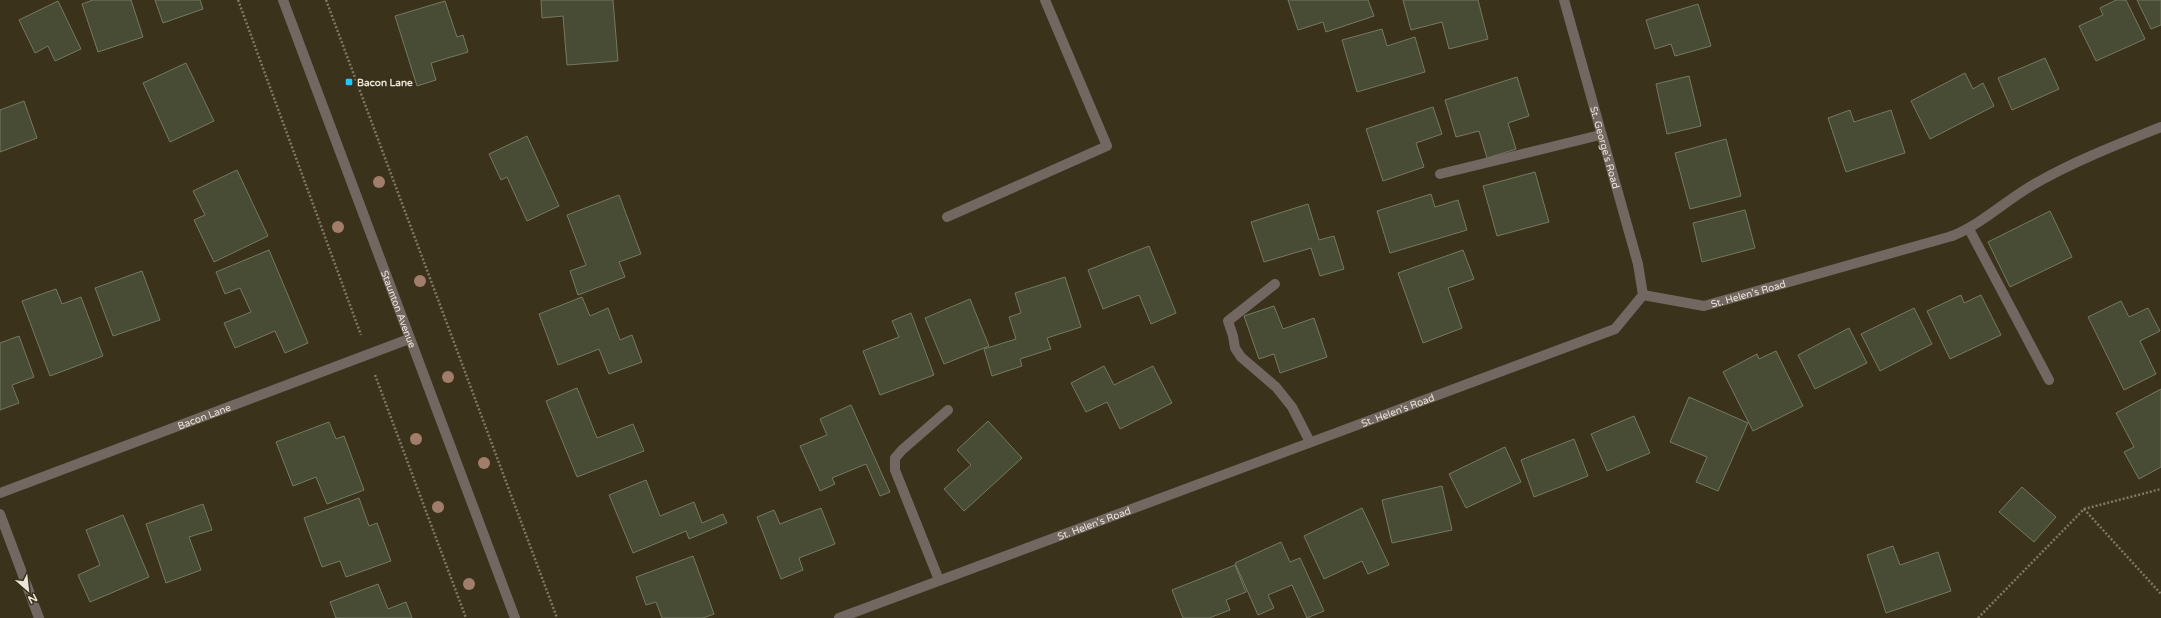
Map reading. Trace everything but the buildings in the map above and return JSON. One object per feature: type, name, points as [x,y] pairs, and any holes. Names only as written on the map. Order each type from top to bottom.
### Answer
[{"type":"street","name":"Staunton Avenue","points":[[283,0],[514,618]]},
{"type":"street","points":[[947,216],[1107,146],[1045,0]]},
{"type":"street","name":"St. George's Road","points":[[1564,0],[1600,135],[1638,264],[1643,295]]},
{"type":"street","name":"St. Helen's Road","points":[[840,618],[1615,329],[1643,295],[1704,306],[1952,236],[1969,229],[2036,182],[2082,159],[2161,127]]},
{"type":"street","points":[[1440,174],[1600,135]]},
{"type":"street","points":[[1969,229],[2049,380]]},
{"type":"street","points":[[1275,284],[1228,321],[1235,348],[1241,357],[1276,387],[1288,402],[1310,442]]},
{"type":"street","name":"Bacon Lane","points":[[0,493],[409,338]]},
{"type":"street","points":[[939,580],[895,470],[895,458],[902,450],[948,410]]},
{"type":"street","points":[[0,514],[38,618]]},
{"type":"path","points":[[238,0],[466,618]]},
{"type":"path","points":[[326,0],[557,618]]},
{"type":"path","points":[[1978,618],[2084,509],[2161,489]]},
{"type":"path","points":[[2084,509],[2161,594]]},
{"type":"place","name":"Bacon Lane","points":[[349,82]]}]
